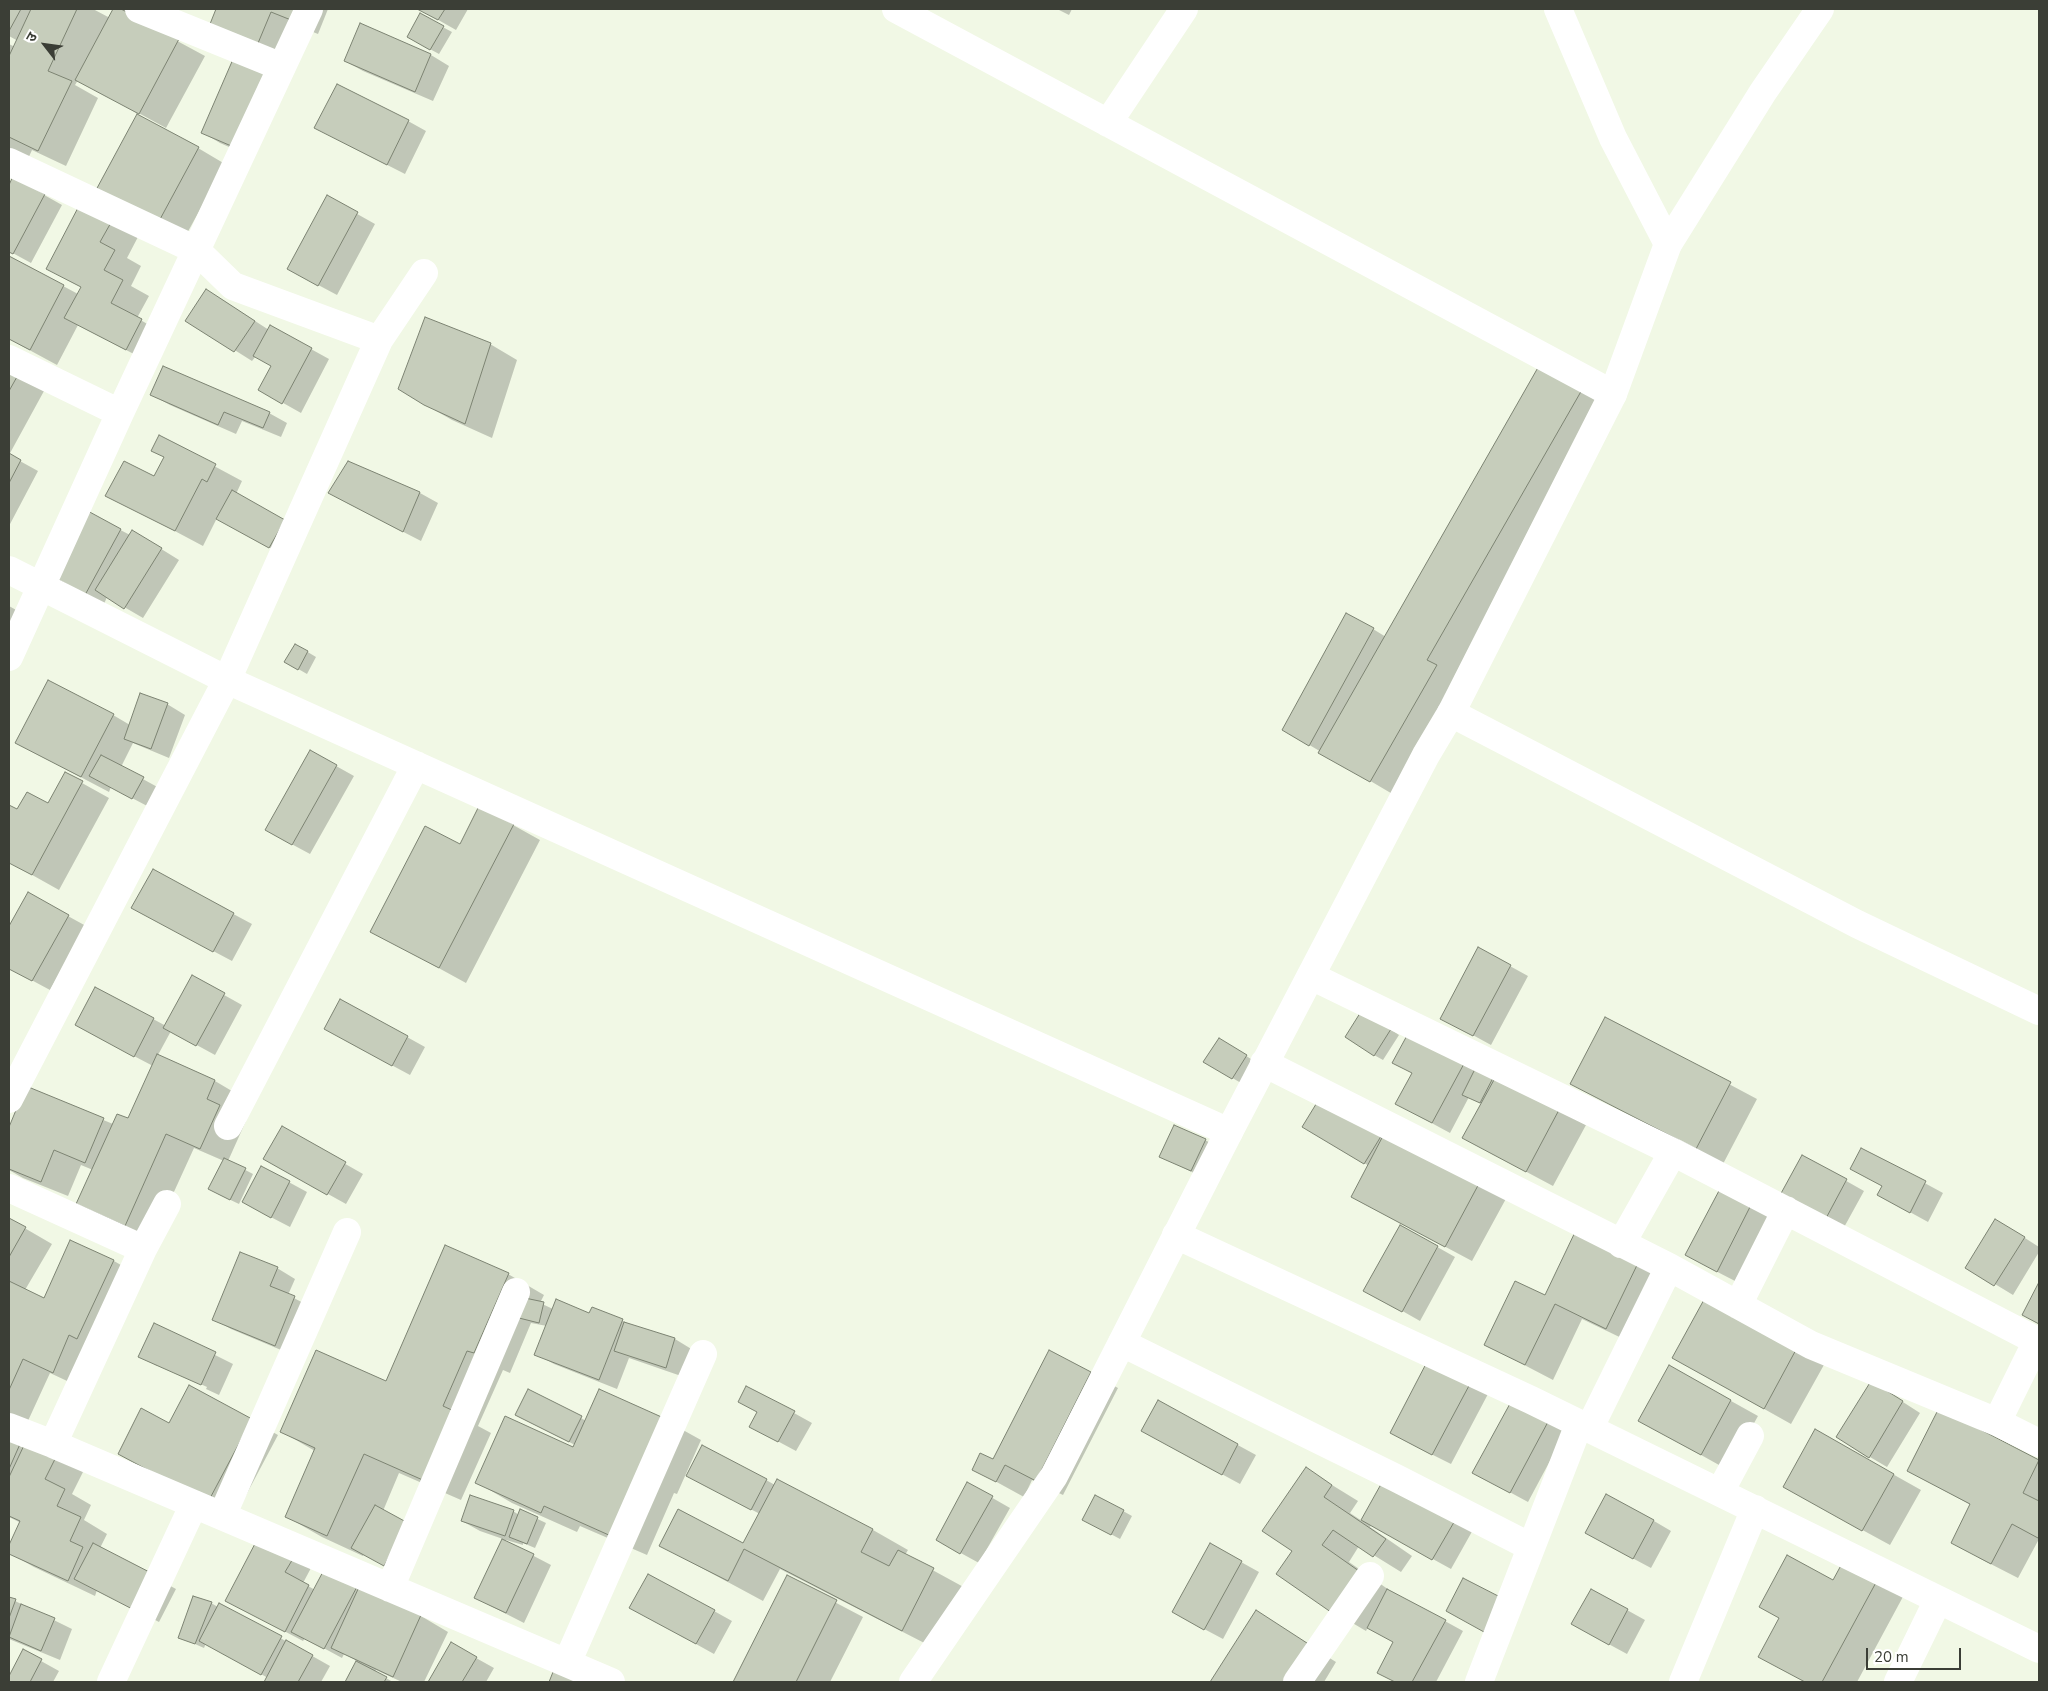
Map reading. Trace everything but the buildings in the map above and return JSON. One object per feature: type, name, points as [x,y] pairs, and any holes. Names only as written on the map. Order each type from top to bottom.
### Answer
[{"type":"street","points":[[139,9],[282,67]]},
{"type":"street","points":[[9,657],[120,412],[309,9]]},
{"type":"street","points":[[896,9],[1613,394]]},
{"type":"street","points":[[1108,123],[1184,9]]},
{"type":"street","points":[[1558,9],[1613,138],[1668,244]]},
{"type":"street","points":[[913,1682],[1054,1476],[1264,1063],[1450,713],[1613,394],[1668,244],[1764,92],[1820,9]]},
{"type":"street","points":[[9,162],[196,250],[233,286],[379,340]]},
{"type":"street","points":[[9,1099],[227,680],[379,340],[424,273]]},
{"type":"street","points":[[9,359],[120,412]]},
{"type":"street","points":[[9,570],[227,680],[1229,1132]]},
{"type":"street","points":[[1450,713],[1857,924],[2039,1011]]},
{"type":"street","points":[[228,1126],[416,765]]},
{"type":"street","points":[[1311,976],[1673,1152],[2038,1341],[1997,1422]]},
{"type":"street","points":[[1264,1063],[1669,1267],[1811,1345],[1997,1422],[2039,1443]]},
{"type":"street","points":[[1621,1244],[1673,1152]]},
{"type":"street","points":[[9,1188],[143,1249]]},
{"type":"street","points":[[53,1444],[143,1249],[167,1204]]},
{"type":"street","points":[[1738,1305],[1786,1210]]},
{"type":"street","points":[[222,1516],[347,1232]]},
{"type":"street","points":[[1176,1235],[1584,1426],[2039,1649]]},
{"type":"street","points":[[1479,1682],[1531,1547],[1584,1426],[1669,1267]]},
{"type":"street","points":[[390,1588],[516,1292]]},
{"type":"street","points":[[1122,1343],[1531,1547]]},
{"type":"street","points":[[567,1663],[703,1354]]},
{"type":"street","points":[[9,1427],[53,1444],[611,1682]]},
{"type":"street","points":[[1720,1492],[1750,1436]]},
{"type":"street","points":[[111,1682],[194,1504]]},
{"type":"street","points":[[1683,1682],[1755,1510]]},
{"type":"street","points":[[1297,1682],[1370,1576]]},
{"type":"street","points":[[1898,1682],[1938,1600]]}]
